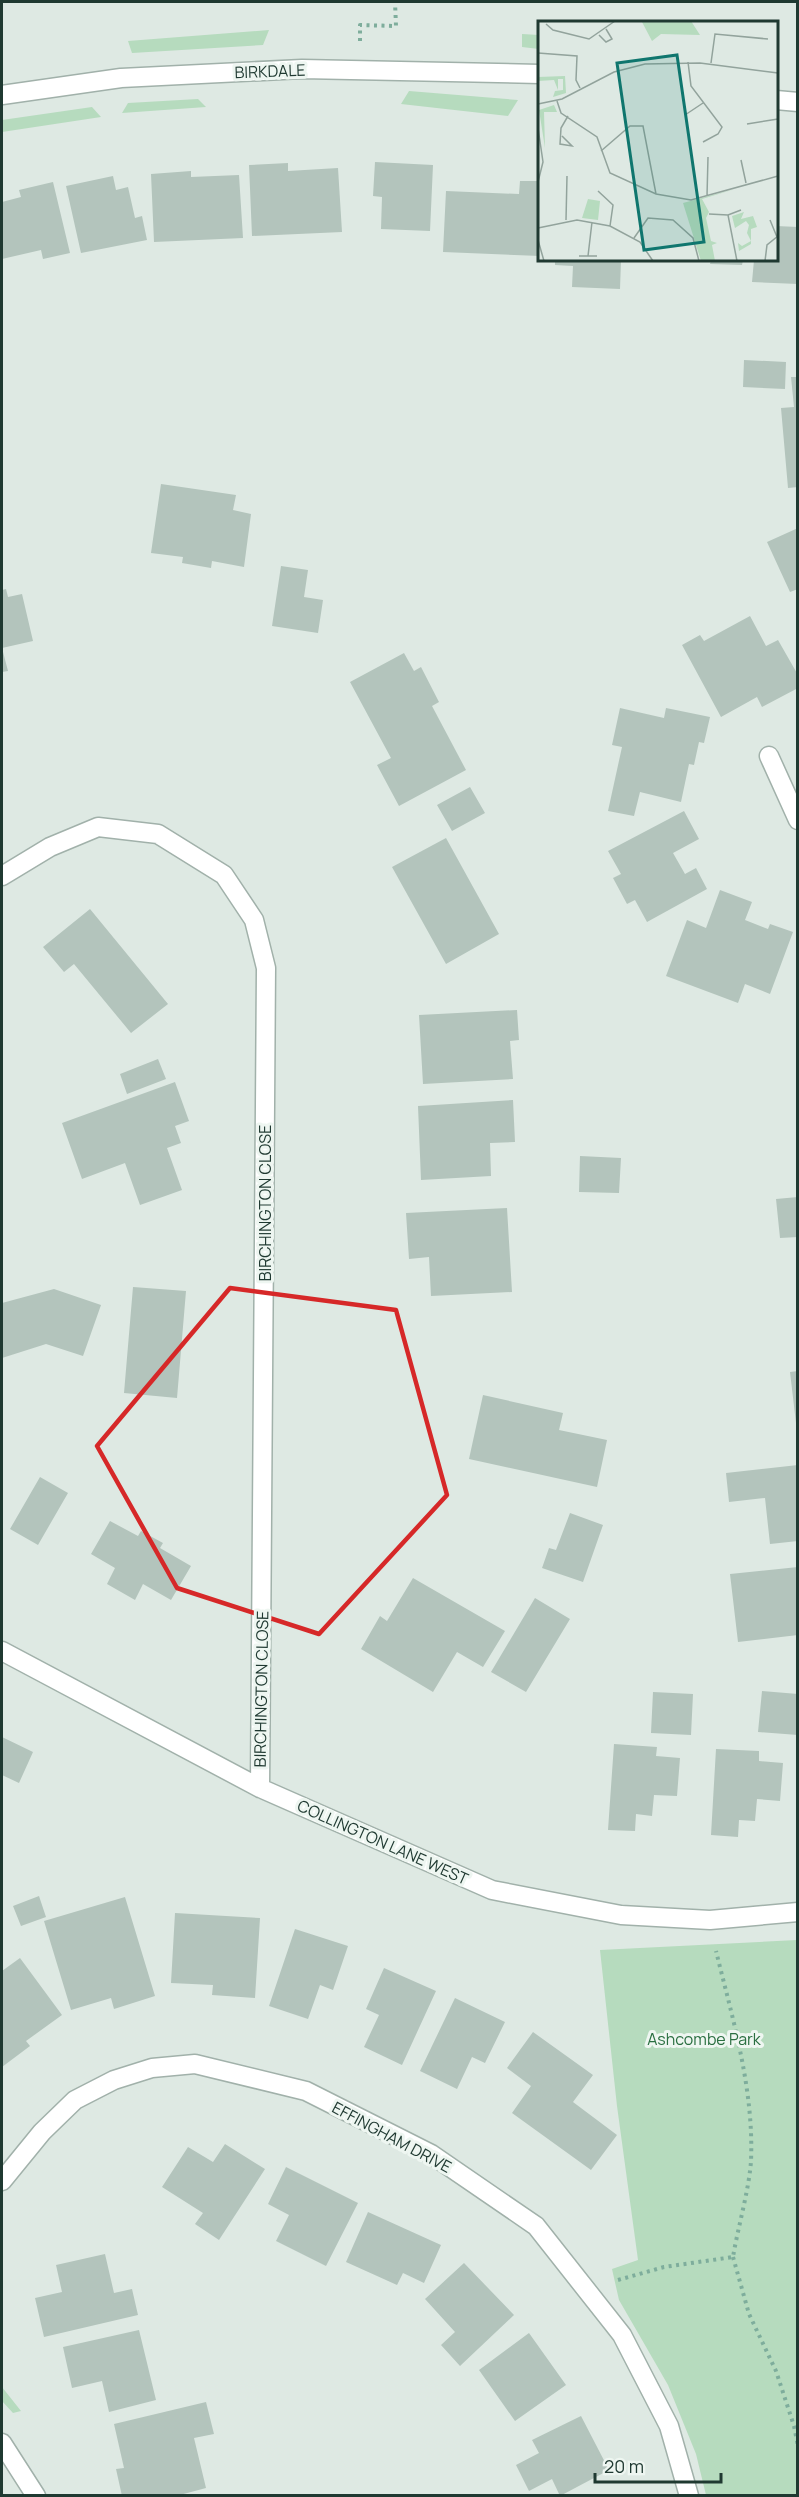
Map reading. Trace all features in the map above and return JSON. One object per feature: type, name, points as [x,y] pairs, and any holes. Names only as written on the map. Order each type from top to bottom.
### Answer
[{"type":"street","name":"BIRKDALE","points":[[2,95],[121,78],[302,69],[360,68],[538,74]]},
{"type":"street","points":[[778,99],[798,102]]},
{"type":"street","points":[[769,756],[793,798],[798,820]]},
{"type":"street","name":"BIRCHINGTON CLOSE","points":[[2,876],[50,847],[98,827],[158,834],[224,875],[254,920],[266,968],[260,1788]]},
{"type":"street","name":"COLLINGTON LANE WEST","points":[[2,1651],[260,1788],[492,1890],[621,1915],[710,1920],[798,1912]]},
{"type":"street","name":"EFFINGHAM DRIVE","points":[[2,2181],[42,2132],[75,2100],[114,2080],[152,2068],[195,2064],[306,2091],[431,2154],[536,2226],[622,2335],[669,2426],[689,2496]]},
{"type":"street","points":[[2,2443],[36,2496]]},
{"type":"path","points":[[360,68],[360,25],[396,26],[395,2]]},
{"type":"path","points":[[710,1920],[739,2043],[748,2105],[751,2162],[733,2257],[749,2314],[776,2371],[798,2446]]},
{"type":"path","points":[[586,2289],[664,2268],[733,2257]]},
{"type":"highlighted area","points":[[230,1288],[396,1310],[447,1495],[319,1634],[177,1588],[97,1446]]},
{"type":"green space","points":[[269,30],[263,45],[132,53],[128,41]]},
{"type":"green space","points":[[522,34],[538,35],[538,49],[522,47]]},
{"type":"green space","points":[[409,91],[518,100],[508,116],[401,104]]},
{"type":"green space","points":[[198,99],[206,107],[122,113],[128,103]]},
{"type":"green space","points":[[92,107],[101,117],[2,132],[2,120]]},
{"type":"green space","name":"Ashcombe Park","points":[[797,1940],[797,2495],[706,2495],[696,2454],[668,2385],[619,2300],[612,2269],[638,2260],[617,2106],[600,1950]]},
{"type":"green space","points":[[2,2387],[21,2411],[13,2413],[2,2401]]},
{"type":"building","points":[[375,162],[433,165],[430,231],[381,229],[382,197],[373,196]]},
{"type":"building","points":[[288,163],[288,171],[338,168],[342,232],[252,236],[249,165]]},
{"type":"building","points":[[191,171],[191,177],[239,175],[243,238],[154,242],[151,174]]},
{"type":"building","points":[[113,176],[116,190],[128,187],[135,218],[142,216],[147,240],[81,253],[66,186]]},
{"type":"building","points":[[520,181],[538,181],[538,256],[443,252],[446,191],[519,194]]},
{"type":"building","points":[[53,182],[70,253],[43,259],[41,250],[2,259],[2,202],[21,197],[19,190]]},
{"type":"building","points":[[778,226],[798,227],[798,284],[752,282],[754,261],[778,261]]},
{"type":"building","points":[[555,261],[621,261],[620,289],[572,287],[573,266],[555,265]]},
{"type":"building","points":[[711,261],[743,261],[742,265],[710,264]]},
{"type":"building","points":[[744,360],[786,362],[785,389],[743,387]]},
{"type":"building","points":[[791,377],[798,377],[798,487],[788,488],[781,408],[794,407]]},
{"type":"building","points":[[161,484],[236,495],[233,510],[251,514],[244,567],[212,561],[211,568],[182,563],[183,557],[151,553]]},
{"type":"building","points":[[798,528],[798,589],[790,592],[767,542]]},
{"type":"building","points":[[281,566],[308,570],[304,597],[323,600],[318,633],[272,626]]},
{"type":"building","points":[[6,589],[8,597],[22,594],[33,641],[2,648],[2,590]]},
{"type":"building","points":[[750,616],[766,646],[778,640],[798,675],[798,688],[762,707],[757,697],[721,717],[682,645],[700,635],[704,641]]},
{"type":"building","points":[[2,648],[8,671],[2,672]]},
{"type":"building","points":[[404,653],[414,671],[421,667],[439,702],[432,706],[466,770],[399,806],[377,765],[391,758],[350,682]]},
{"type":"building","points":[[620,708],[664,718],[666,708],[710,717],[704,743],[699,742],[694,765],[689,764],[681,802],[640,792],[634,816],[608,811],[622,747],[612,745]]},
{"type":"building","points":[[470,787],[485,813],[452,831],[437,805]]},
{"type":"building","points":[[684,811],[699,839],[673,853],[685,874],[696,868],[707,889],[647,922],[635,900],[627,904],[613,878],[621,874],[608,851]]},
{"type":"building","points":[[446,838],[499,934],[446,964],[392,867]]},
{"type":"building","points":[[720,890],[752,902],[745,920],[768,929],[770,924],[793,932],[770,994],[745,984],[738,1003],[666,976],[687,920],[706,928]]},
{"type":"building","points":[[90,909],[168,1004],[131,1033],[74,964],[64,972],[43,947]]},
{"type":"building","points":[[517,1010],[519,1040],[510,1041],[513,1079],[423,1084],[419,1015]]},
{"type":"building","points":[[158,1059],[166,1079],[127,1094],[120,1074]]},
{"type":"building","points":[[175,1082],[189,1121],[175,1126],[181,1143],[167,1148],[182,1190],[140,1205],[125,1163],[82,1179],[62,1123]]},
{"type":"building","points":[[513,1100],[515,1142],[490,1143],[491,1176],[421,1180],[418,1106]]},
{"type":"building","points":[[580,1156],[621,1158],[619,1193],[579,1192]]},
{"type":"building","points":[[798,1197],[798,1237],[780,1238],[776,1199]]},
{"type":"building","points":[[507,1208],[512,1292],[431,1296],[429,1257],[409,1259],[406,1213]]},
{"type":"building","points":[[133,1287],[186,1291],[177,1398],[124,1393]]},
{"type":"building","points":[[54,1289],[101,1305],[83,1356],[46,1344],[2,1358],[2,1303]]},
{"type":"building","points":[[798,1371],[798,1423],[796,1423],[790,1372]]},
{"type":"building","points":[[483,1395],[563,1413],[559,1430],[607,1440],[597,1487],[469,1459]]},
{"type":"building","points":[[798,1465],[798,1541],[770,1544],[765,1498],[729,1502],[726,1473]]},
{"type":"building","points":[[40,1477],[68,1493],[38,1545],[10,1529]]},
{"type":"building","points":[[570,1513],[603,1525],[583,1582],[542,1568],[549,1548],[556,1550]]},
{"type":"building","points":[[110,1521],[138,1536],[141,1531],[163,1543],[160,1548],[191,1566],[171,1600],[143,1584],[135,1600],[107,1584],[115,1568],[91,1554]]},
{"type":"building","points":[[798,1567],[798,1635],[738,1642],[730,1574]]},
{"type":"building","points":[[413,1578],[505,1631],[483,1667],[457,1652],[433,1692],[361,1649],[380,1616],[387,1621]]},
{"type":"building","points":[[535,1598],[570,1619],[526,1692],[491,1672]]},
{"type":"building","points":[[762,1691],[798,1694],[798,1735],[758,1732]]},
{"type":"building","points":[[653,1692],[693,1694],[691,1735],[651,1733]]},
{"type":"building","points":[[2,1737],[33,1752],[19,1783],[2,1775]]},
{"type":"building","points":[[614,1744],[657,1747],[656,1756],[680,1758],[677,1796],[654,1795],[652,1816],[636,1814],[635,1831],[608,1830]]},
{"type":"building","points":[[716,1749],[759,1751],[759,1761],[783,1763],[780,1801],[757,1799],[755,1821],[739,1820],[738,1837],[711,1835]]},
{"type":"building","points":[[39,1896],[46,1917],[21,1926],[13,1906]]},
{"type":"building","points":[[125,1897],[155,1996],[114,2009],[111,1998],[71,2010],[44,1921]]},
{"type":"building","points":[[175,1913],[260,1918],[255,1998],[212,1995],[213,1985],[171,1983]]},
{"type":"building","points":[[295,1929],[348,1946],[333,1990],[320,1985],[308,2019],[269,2006]]},
{"type":"building","points":[[20,1958],[62,2015],[26,2041],[30,2046],[2,2067],[2,1971]]},
{"type":"building","points":[[384,1968],[436,1991],[402,2065],[364,2047],[379,2015],[366,2009]]},
{"type":"building","points":[[455,1998],[505,2022],[485,2063],[472,2057],[457,2089],[420,2071]]},
{"type":"building","points":[[533,2032],[593,2075],[573,2102],[617,2135],[591,2170],[512,2113],[531,2086],[507,2068]]},
{"type":"building","points":[[225,2144],[265,2169],[219,2240],[195,2224],[203,2213],[162,2187],[188,2147],[213,2162]]},
{"type":"building","points":[[286,2167],[358,2203],[326,2266],[276,2241],[289,2215],[268,2204]]},
{"type":"building","points":[[368,2212],[441,2245],[424,2283],[403,2273],[397,2285],[346,2262]]},
{"type":"building","points":[[105,2254],[114,2293],[132,2289],[138,2315],[44,2337],[35,2298],[62,2292],[56,2265]]},
{"type":"building","points":[[464,2263],[514,2315],[460,2366],[441,2345],[455,2332],[425,2299]]},
{"type":"building","points":[[139,2330],[156,2400],[109,2412],[102,2381],[72,2388],[63,2347]]},
{"type":"building","points":[[529,2333],[566,2385],[515,2421],[479,2370]]},
{"type":"building","points":[[206,2402],[214,2434],[194,2438],[206,2488],[176,2496],[122,2496],[116,2469],[124,2468],[114,2424]]},
{"type":"building","points":[[581,2416],[609,2470],[560,2496],[552,2479],[529,2491],[516,2465],[539,2453],[532,2440]]}]
